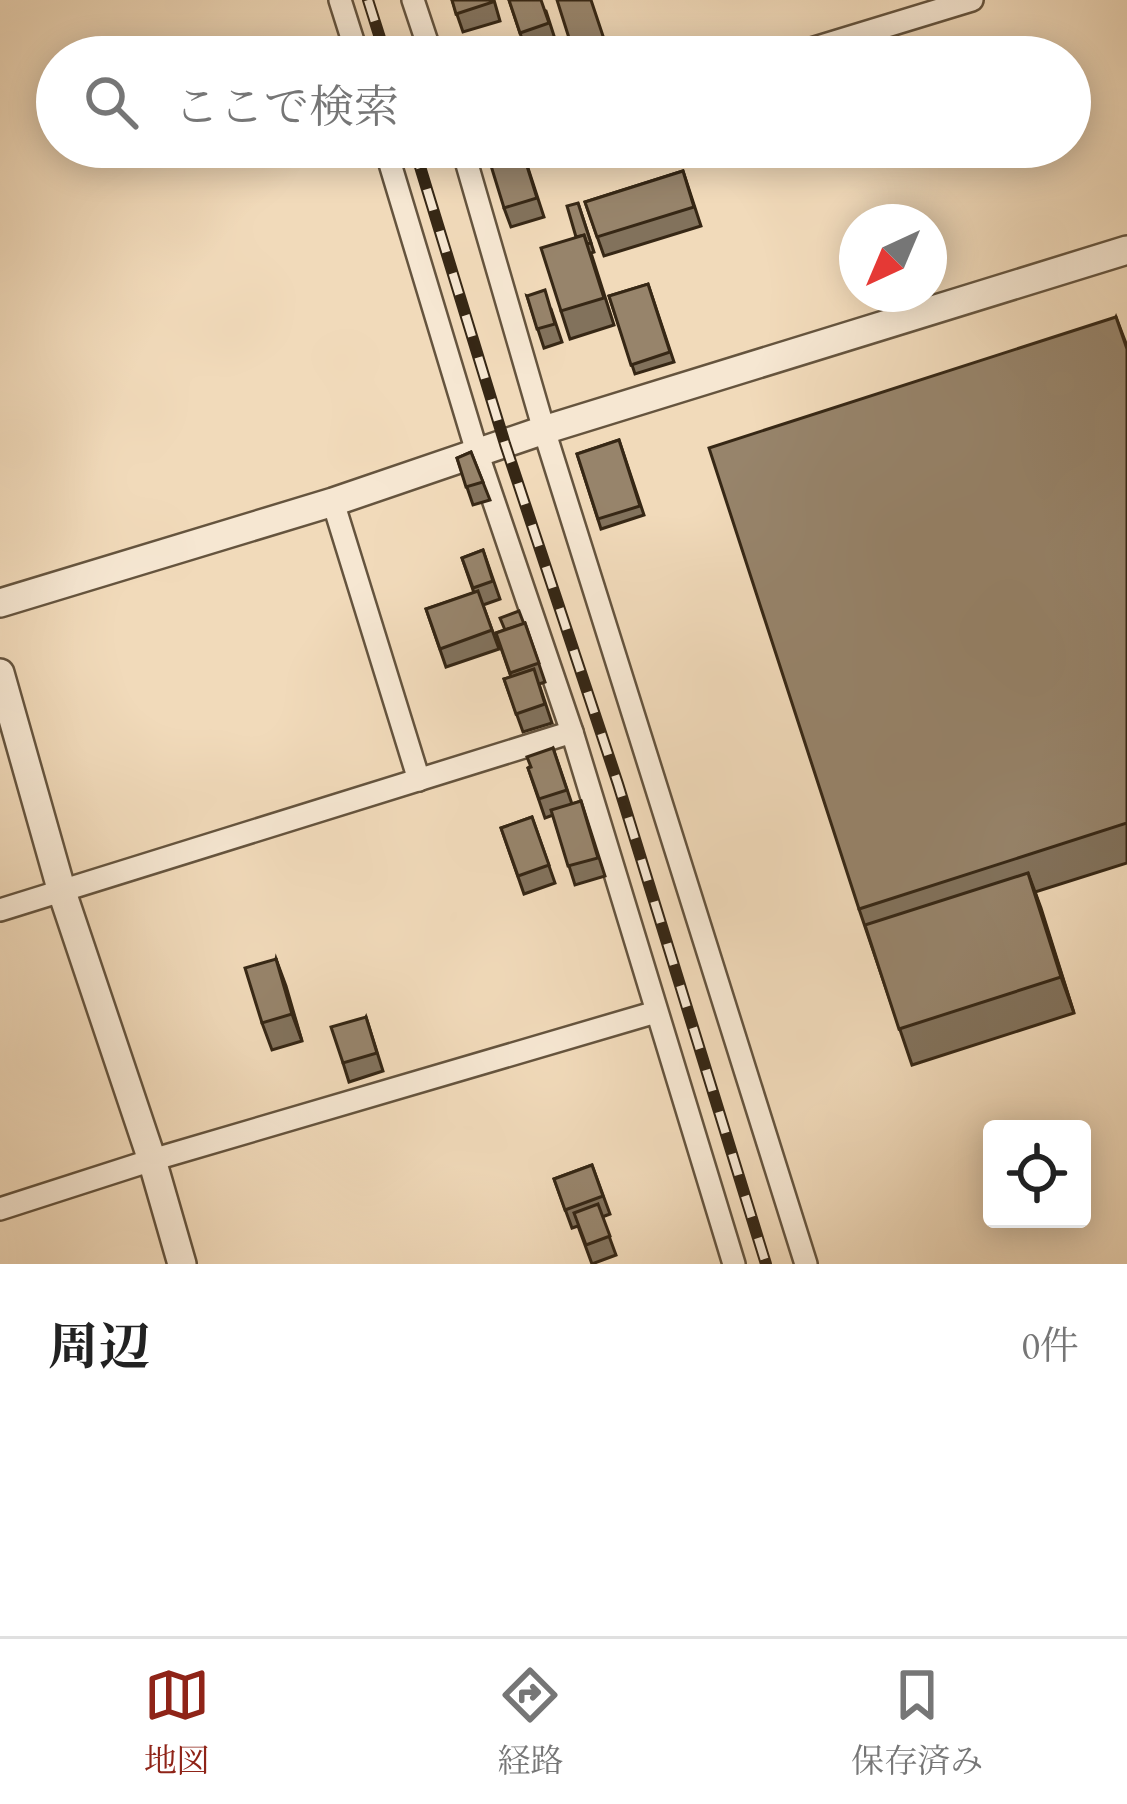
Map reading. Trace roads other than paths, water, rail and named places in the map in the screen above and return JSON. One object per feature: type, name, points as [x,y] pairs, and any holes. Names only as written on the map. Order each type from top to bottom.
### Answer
[{"type":"street","points":[[340,0],[351,36]]},
{"type":"street","points":[[413,0],[425,36]]},
{"type":"street","points":[[854,36],[972,0]]},
{"type":"street","points":[[391,168],[477,452],[572,733],[734,1264]]},
{"type":"street","points":[[475,168],[544,430],[806,1264]]},
{"type":"street","points":[[0,603],[1127,250]]},
{"type":"street","points":[[334,502],[419,780]]},
{"type":"street","points":[[0,673],[62,892],[182,1264]]},
{"type":"street","points":[[0,910],[572,733]]},
{"type":"street","points":[[0,1208],[656,1012]]},
{"type":"railway","points":[[368,0],[379,36]]},
{"type":"railway","points":[[420,168],[766,1264]]}]
